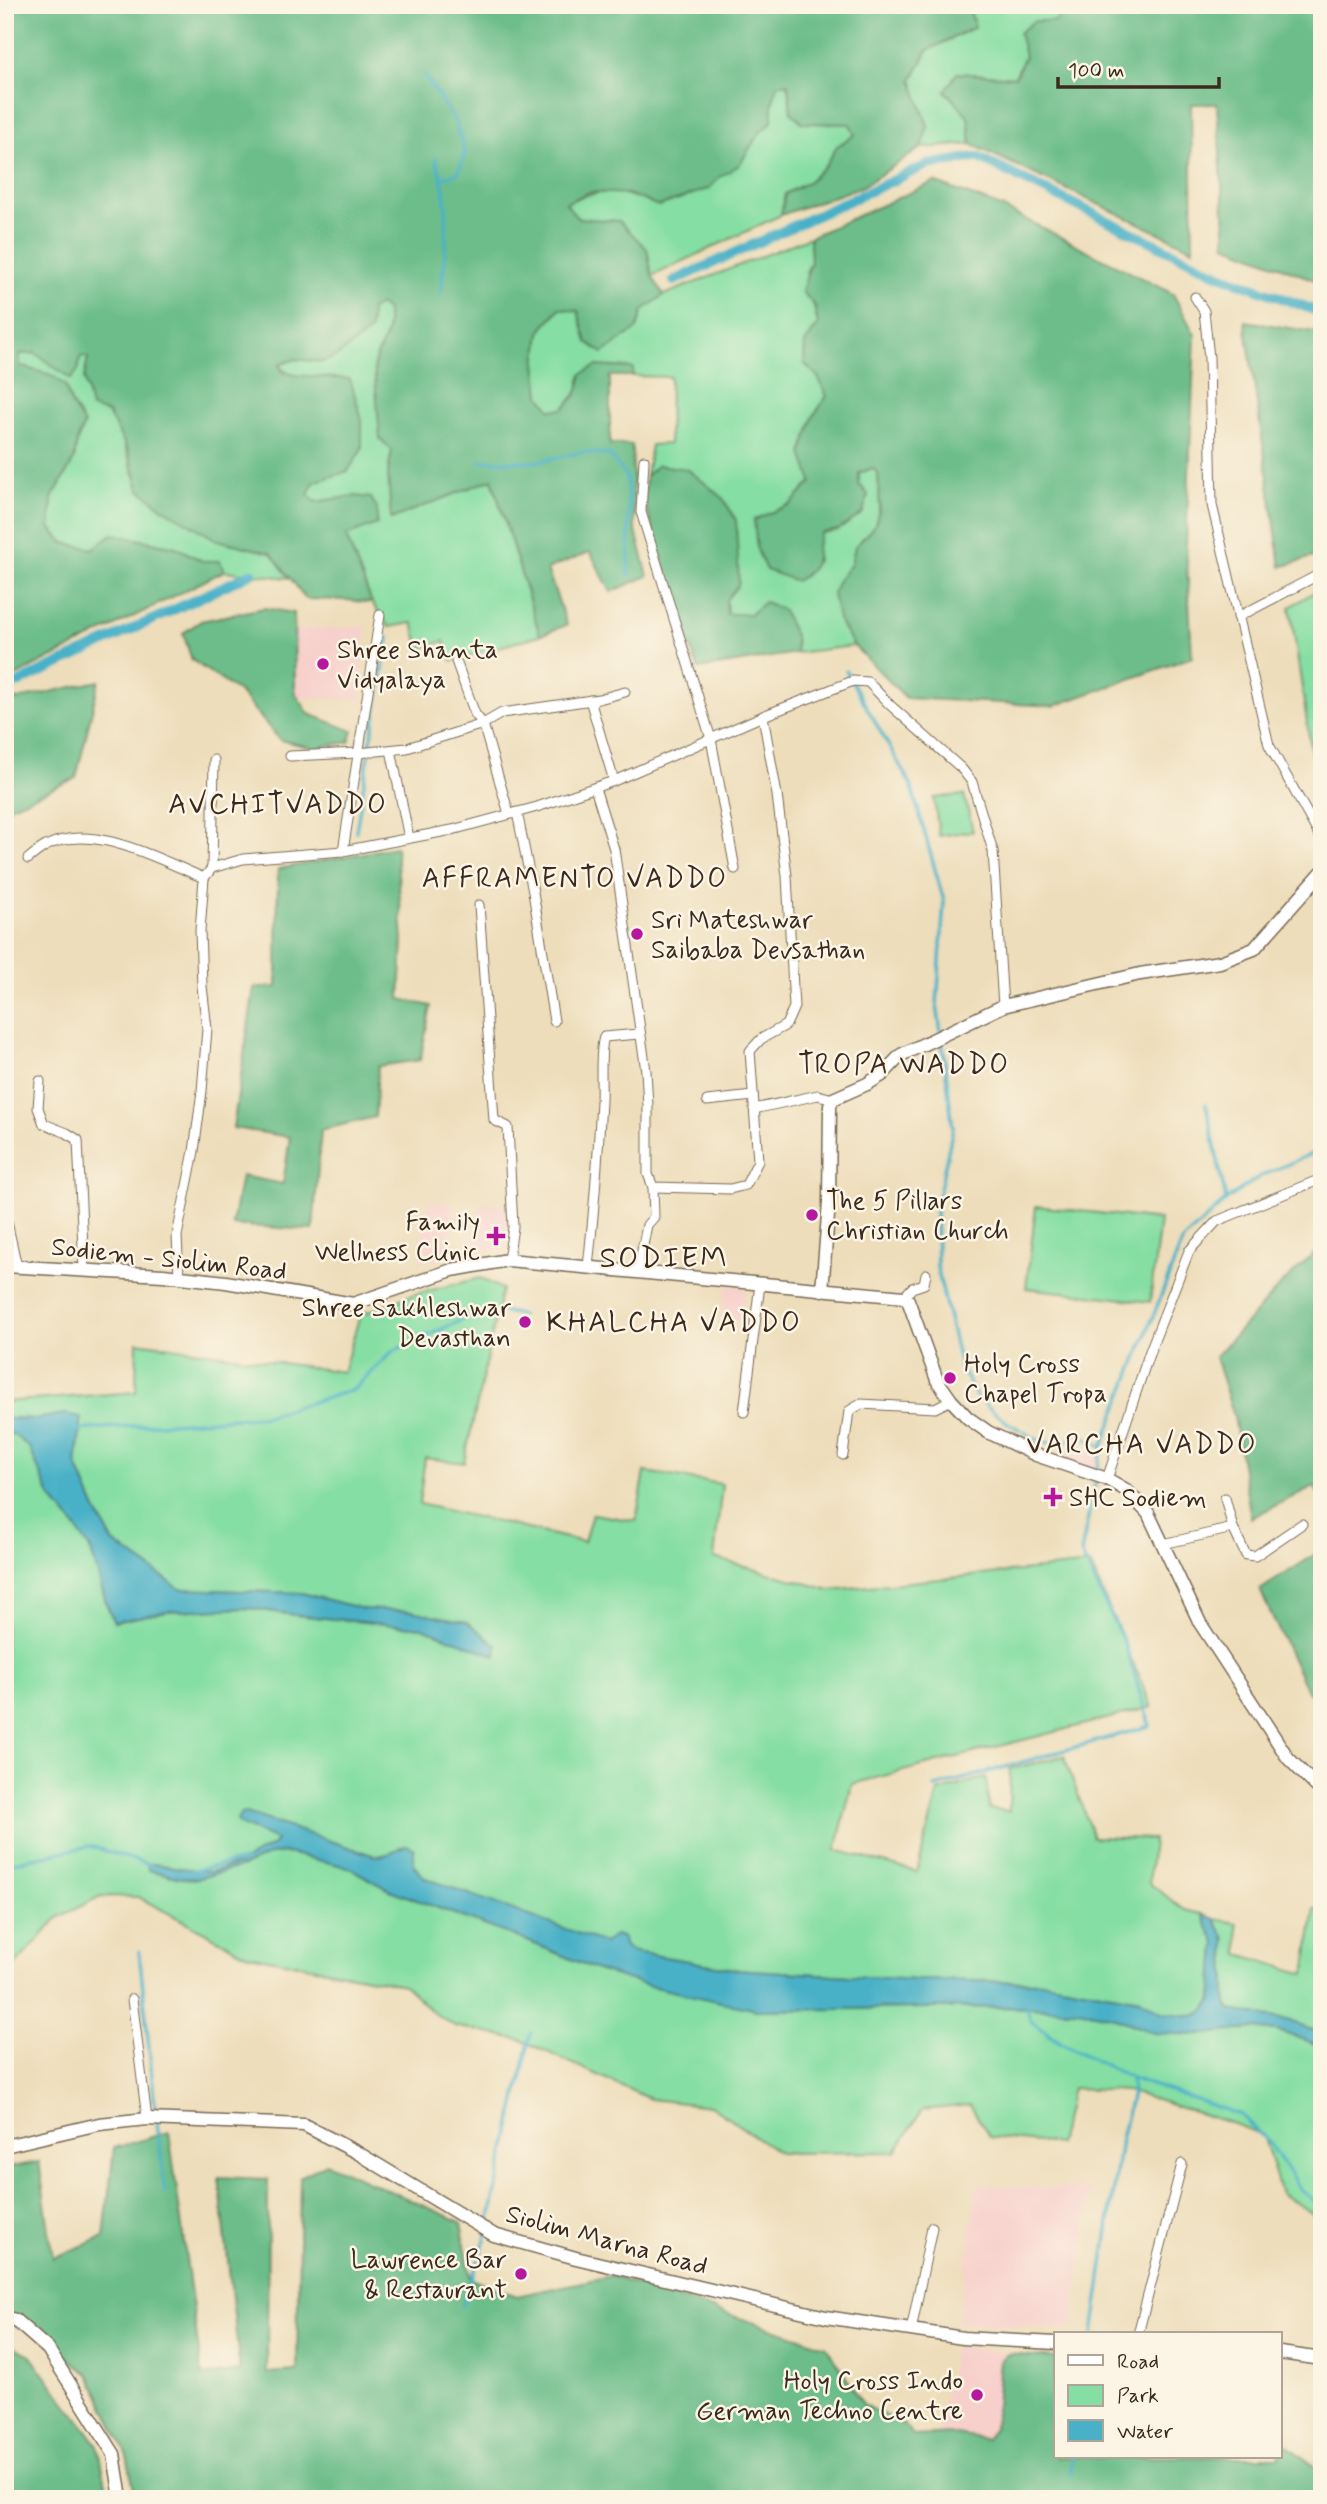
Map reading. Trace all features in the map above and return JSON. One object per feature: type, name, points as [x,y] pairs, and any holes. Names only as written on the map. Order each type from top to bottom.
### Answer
[{"type":"main road","points":[[822,1290],[829,1203],[830,1105],[833,1098],[867,1084],[882,1074],[901,1055],[1003,1006],[1140,974],[1220,962],[1254,949],[1322,872]]},
{"type":"main road","name":"Sodiem - Siolim Road","points":[[11,1266],[226,1282],[353,1304],[452,1270],[508,1260],[904,1297]]},
{"type":"main road","points":[[904,1297],[908,1300],[937,1380],[968,1418],[988,1432],[1036,1455],[1100,1477],[1126,1490],[1148,1513],[1200,1623],[1288,1758],[1322,1789]]},
{"type":"main road","name":"Siolim Marna Road","points":[[5,2146],[99,2124],[147,2119],[304,2125],[358,2153],[494,2235],[576,2258],[818,2315],[963,2338],[1054,2343]]},
{"type":"main road","points":[[5,2318],[15,2320],[48,2349],[114,2454],[121,2499]]},
{"type":"main road","points":[[1282,2353],[1322,2359]]},
{"type":"street","points":[[1195,297],[1204,311],[1209,358],[1212,505],[1238,617],[1269,744],[1322,840]]},
{"type":"street","points":[[644,460],[641,512],[711,739],[735,869]]},
{"type":"street","points":[[1238,617],[1322,573]]},
{"type":"street","points":[[343,851],[380,615]]},
{"type":"street","points":[[456,661],[475,714],[483,724],[513,813],[533,892],[554,1021]]},
{"type":"street","points":[[179,1277],[177,1236],[194,1150],[207,1030],[200,931],[204,878],[212,868],[243,859],[343,851],[452,830],[513,813],[614,781],[853,681],[868,682],[961,768],[972,782],[993,850],[1003,1006]]},
{"type":"street","points":[[290,756],[407,748],[483,724],[502,713],[625,692]]},
{"type":"street","points":[[590,700],[614,781]]},
{"type":"street","points":[[653,1187],[730,1189],[746,1185],[758,1161],[750,1051],[761,1039],[786,1025],[794,1007],[787,876],[764,716]]},
{"type":"street","points":[[391,750],[409,838]]},
{"type":"street","points":[[212,868],[214,760]]},
{"type":"street","points":[[595,788],[614,849],[646,1071],[648,1174],[653,1187],[654,1217],[647,1225],[638,1271]]},
{"type":"street","points":[[28,859],[48,845],[70,839],[109,840],[204,878]]},
{"type":"street","points":[[479,905],[494,1120],[508,1128],[513,1227],[508,1260]]},
{"type":"street","points":[[588,1267],[597,1182],[602,1069],[600,1046],[604,1037],[639,1034]]},
{"type":"street","points":[[40,1081],[38,1108],[44,1124],[67,1132],[78,1140],[84,1270]]},
{"type":"street","points":[[754,1109],[818,1095],[833,1098]]},
{"type":"street","points":[[707,1101],[753,1096]]},
{"type":"street","points":[[1100,1477],[1189,1251],[1217,1221],[1316,1181]]},
{"type":"street","points":[[5,1213],[11,1266]]},
{"type":"street","points":[[904,1297],[912,1289],[924,1284],[926,1274]]},
{"type":"street","points":[[744,1412],[760,1284]]},
{"type":"street","points":[[843,1455],[849,1411],[861,1404],[935,1408],[951,1400]]},
{"type":"street","points":[[1225,1497],[1233,1528],[1246,1555],[1255,1556],[1302,1524]]},
{"type":"street","points":[[1163,1544],[1233,1528]]},
{"type":"street","points":[[132,1999],[147,2119]]},
{"type":"street","points":[[1139,2332],[1182,2164]]},
{"type":"street","points":[[911,2331],[932,2227]]},
{"type":"shaded area","name":"Shree Shanta Vidyalaya","points":[[366,627],[360,699],[281,698],[284,630]]},
{"type":"shaded area","points":[[427,1200],[454,1205],[449,1258],[420,1262]]},
{"type":"shaded area","points":[[482,1202],[510,1206],[504,1248],[472,1253]]},
{"type":"shaded area","points":[[727,1286],[746,1287],[740,1322],[721,1320]]},
{"type":"shaded area","points":[[1069,1444],[1103,1453],[1097,1474],[1061,1460]]},
{"type":"shaded area","points":[[977,2185],[1091,2189],[1072,2330],[958,2322]]},
{"type":"shaded area","name":"Holy Cross Indo German Techno Centre","points":[[955,2346],[1015,2355],[1001,2443],[937,2435]]},
{"type":"green space","points":[[5,5],[968,5],[975,27],[928,50],[912,80],[928,126],[921,148],[863,186],[781,215],[785,194],[808,182],[826,165],[837,146],[855,135],[850,124],[803,123],[791,112],[788,83],[777,85],[772,105],[772,122],[760,132],[739,165],[718,178],[710,188],[659,206],[628,194],[589,192],[566,203],[577,218],[619,221],[647,249],[652,276],[664,295],[643,310],[637,329],[603,353],[587,342],[578,311],[559,308],[540,332],[536,363],[540,395],[551,410],[563,409],[577,394],[582,374],[596,366],[633,368],[633,376],[610,376],[610,444],[632,445],[635,528],[648,576],[611,592],[590,552],[547,569],[567,625],[540,635],[492,479],[391,519],[388,474],[392,450],[380,439],[374,364],[387,332],[387,310],[380,305],[371,310],[370,331],[339,355],[323,362],[295,359],[279,365],[283,372],[294,375],[350,379],[362,420],[362,449],[348,471],[314,482],[308,494],[315,502],[355,496],[371,498],[377,508],[377,524],[346,536],[372,603],[306,599],[271,553],[217,540],[163,508],[139,489],[128,450],[108,413],[91,408],[84,379],[88,357],[80,356],[78,370],[71,379],[35,353],[20,354],[20,366],[51,375],[65,385],[71,403],[84,424],[77,441],[74,460],[52,498],[50,528],[64,543],[93,549],[112,534],[176,547],[202,561],[220,561],[224,571],[17,675],[5,677]]},
{"type":"green space","points":[[968,5],[1065,5],[1056,21],[1034,21],[1025,56],[1015,77],[957,73],[946,91],[968,116],[971,144],[921,148],[928,126],[912,80],[928,50],[975,27]]},
{"type":"green space","points":[[1065,5],[1322,5],[1322,283],[1226,245],[1217,104],[1191,104],[1193,249],[971,144],[968,116],[945,91],[957,73],[1015,77],[1025,56],[1019,33],[1034,21],[1056,21]]},
{"type":"green space","points":[[789,83],[791,112],[803,123],[850,124],[855,135],[837,146],[826,165],[808,182],[785,194],[781,215],[652,276],[647,249],[577,218],[565,203],[591,194],[612,192],[659,206],[710,188],[718,178],[739,165],[760,132],[772,122],[772,105],[777,84]]},
{"type":"green space","points":[[934,182],[1001,207],[1173,294],[1195,335],[1186,544],[1192,657],[1054,706],[906,698],[854,646],[838,619],[833,594],[837,582],[851,564],[855,547],[875,525],[880,507],[878,474],[873,468],[859,473],[859,484],[868,494],[863,513],[838,530],[821,533],[816,560],[805,575],[796,581],[766,570],[757,550],[754,520],[791,504],[812,482],[802,453],[813,417],[827,396],[818,377],[804,363],[805,343],[818,325],[815,306],[802,292],[811,262],[810,237]]},
{"type":"green space","points":[[810,237],[811,262],[806,272],[818,325],[805,343],[827,396],[813,417],[812,481],[791,504],[754,520],[817,561],[816,545],[821,533],[838,530],[859,484],[859,473],[873,468],[878,473],[880,507],[875,525],[855,547],[851,564],[837,582],[838,619],[854,646],[796,653],[795,637],[789,625],[750,614],[727,615],[726,600],[646,476],[651,445],[669,444],[670,377],[633,376],[633,368],[582,374],[577,393],[563,409],[551,410],[540,396],[536,364],[540,332],[560,308],[578,311],[587,342],[664,295]]},
{"type":"green space","points":[[380,304],[387,310],[387,332],[374,364],[377,392],[392,450],[388,474],[392,518],[492,479],[540,635],[452,661],[444,641],[420,649],[413,623],[389,627],[372,603],[346,536],[355,496],[315,502],[307,494],[314,482],[348,471],[350,380],[301,377],[279,365],[295,359],[323,362],[370,331],[371,310]]},
{"type":"green space","points":[[1245,321],[1322,333],[1322,554],[1281,567]]},
{"type":"green space","points":[[35,353],[78,370],[80,356],[88,357],[84,379],[121,434],[139,489],[163,508],[217,540],[271,553],[289,578],[224,571],[220,561],[202,561],[175,547],[112,534],[93,549],[64,543],[50,528],[52,497],[74,460],[77,441],[84,424],[71,403],[65,385],[20,366],[20,354]]},
{"type":"green space","points":[[658,465],[687,469],[722,497],[736,520],[739,584],[726,600],[727,614],[750,614],[765,602],[783,610],[795,637],[796,653],[698,669],[644,502],[646,476]]},
{"type":"green space","points":[[1322,587],[1322,774],[1312,756],[1290,607]]},
{"type":"green space","points":[[264,608],[294,613],[295,693],[309,714],[353,731],[349,742],[313,748],[280,740],[240,693],[192,660],[183,633],[201,621]]},
{"type":"green space","points":[[99,681],[76,778],[5,809],[5,702]]},
{"type":"green space","points":[[964,795],[973,831],[939,836],[934,798]]},
{"type":"green space","points":[[396,847],[403,940],[400,999],[431,1006],[420,1060],[378,1066],[375,1117],[321,1130],[313,1230],[232,1225],[241,1176],[283,1184],[290,1137],[233,1128],[254,988],[277,987],[278,869]]},
{"type":"green space","points":[[1036,1206],[1160,1220],[1150,1302],[1026,1288]]},
{"type":"green space","points":[[1322,1246],[1322,1500],[1314,1486],[1251,1518],[1234,1416],[1215,1357],[1282,1284]]},
{"type":"green space","points":[[480,1278],[502,1289],[464,1463],[425,1458],[419,1504],[584,1542],[592,1514],[636,1521],[645,1472],[722,1484],[714,1558],[830,1590],[1090,1564],[1152,1707],[852,1784],[836,1850],[917,1872],[938,1792],[986,1777],[989,1809],[1009,1811],[1010,1769],[1064,1756],[1093,1837],[1153,1839],[1149,1883],[1185,1910],[1202,1914],[1216,1943],[1212,2002],[1194,2016],[1163,2013],[1140,1999],[1044,1982],[916,1980],[734,1969],[630,1951],[624,1945],[611,1940],[604,1943],[425,1878],[414,1866],[414,1850],[399,1847],[394,1853],[375,1856],[246,1813],[277,1840],[274,1845],[238,1864],[210,1872],[149,1870],[180,1878],[243,1866],[271,1854],[288,1853],[348,1867],[390,1890],[600,1971],[756,2010],[1010,2007],[1079,2010],[1110,2016],[1154,2033],[1256,2028],[1281,2032],[1322,2046],[1322,2219],[1281,2194],[1263,2135],[1127,2091],[1072,2088],[1058,2144],[990,2137],[970,2105],[922,2110],[896,2152],[780,2153],[710,2106],[650,2099],[521,2040],[455,2026],[434,2013],[404,1985],[248,1955],[138,1897],[101,1896],[59,1917],[5,1976],[5,1435],[13,1434],[29,1447],[50,1496],[91,1550],[114,1622],[167,1611],[249,1608],[423,1628],[496,1655],[412,1611],[363,1609],[302,1593],[180,1589],[113,1542],[76,1463],[80,1435],[64,1414],[36,1419],[5,1418],[5,1402],[136,1392],[137,1342],[343,1372],[360,1315],[415,1294]]},
{"type":"green space","points":[[1322,1550],[1322,1701],[1308,1693],[1260,1590]]},
{"type":"green space","points":[[1315,1908],[1322,1910],[1322,2034],[1287,2020],[1231,2010],[1226,1996],[1225,1939],[1215,1919],[1237,1923],[1239,1954],[1305,1974]]},
{"type":"green space","points":[[169,2132],[202,2376],[240,2371],[219,2177],[268,2179],[267,2373],[297,2371],[300,2177],[326,2163],[461,2222],[471,2279],[517,2296],[610,2276],[826,2346],[864,2405],[905,2425],[912,2436],[956,2434],[986,2439],[994,2429],[1000,2360],[1008,2354],[1054,2358],[1054,2458],[1282,2458],[1282,2442],[1322,2472],[1322,2499],[136,2499],[127,2456],[90,2375],[22,2321],[5,2314],[5,2168],[39,2162],[53,2258],[104,2237],[114,2148]]},
{"type":"green space","points":[[5,2343],[29,2354],[98,2445],[109,2499],[5,2499]]},
{"type":"water","points":[[64,1414],[81,1417],[76,1463],[113,1542],[180,1589],[302,1593],[363,1609],[412,1611],[467,1622],[497,1645],[496,1656],[423,1628],[249,1608],[167,1611],[114,1622],[91,1550],[50,1496],[29,1447],[13,1434],[5,1435],[5,1418],[36,1419]]},
{"type":"water","points":[[246,1813],[375,1856],[389,1854],[407,1845],[414,1849],[414,1866],[425,1878],[604,1943],[616,1935],[623,1938],[624,1945],[630,1951],[734,1969],[916,1980],[1044,1982],[1140,1999],[1163,2013],[1194,2016],[1212,2002],[1216,1943],[1202,1914],[1215,1919],[1225,1939],[1226,1996],[1231,2010],[1287,2020],[1322,2034],[1322,2046],[1281,2032],[1256,2028],[1199,2035],[1154,2033],[1110,2016],[1079,2010],[1010,2007],[756,2010],[650,1986],[600,1971],[390,1890],[348,1867],[288,1853],[271,1854],[243,1866],[197,1879],[180,1878],[149,1870],[146,1863],[210,1872],[238,1864],[273,1845],[276,1840],[239,1824],[237,1821],[240,1814]]},
{"type":"waterway","points":[[425,76],[455,121],[465,153],[458,173],[443,178]]},
{"type":"waterway","points":[[674,281],[927,165],[977,157],[1217,274],[1322,313]]},
{"type":"waterway","points":[[436,159],[446,209],[441,293]]},
{"type":"waterway","points":[[480,461],[536,462],[583,452],[610,455],[626,476],[629,575]]},
{"type":"waterway","points":[[5,689],[252,573]]},
{"type":"waterway","points":[[356,831],[388,638]]},
{"type":"waterway","points":[[846,671],[911,785],[944,901],[937,1005],[941,1033]]},
{"type":"waterway","points":[[942,1041],[953,1128],[936,1207],[937,1267],[960,1366],[977,1398],[1008,1423],[1040,1441],[1061,1445],[1079,1434],[1102,1447]]},
{"type":"waterway","points":[[1206,1104],[1226,1200]]},
{"type":"waterway","points":[[935,1787],[1150,1726],[1125,1644],[1081,1553],[1102,1447],[1183,1240],[1226,1200],[1259,1177],[1322,1149]]},
{"type":"waterway","points":[[77,1430],[265,1416],[353,1390],[393,1351],[471,1316],[500,1311],[521,1315]]},
{"type":"waterway","points":[[5,1864],[90,1846],[150,1865]]},
{"type":"waterway","points":[[187,1872],[245,1860]]},
{"type":"waterway","points":[[139,1951],[156,2115]]},
{"type":"waterway","points":[[1026,2005],[1031,2021],[1061,2043],[1131,2078],[1241,2115],[1271,2145],[1301,2190],[1322,2208]]},
{"type":"waterway","points":[[488,2227],[531,2033]]},
{"type":"waterway","points":[[1093,2332],[1121,2139],[1132,2093],[1131,2078]]},
{"type":"waterway","points":[[157,2122],[165,2193]]},
{"type":"waterway","points":[[463,2305],[487,2234]]},
{"type":"waterway","points":[[1070,2475],[1073,2458]]},
{"type":"place","name":"Shree Shanta Vidyalaya","points":[[323,664]]},
{"type":"place","name":"Sri Mateshwar Saibaba Devsathan","points":[[637,934]]},
{"type":"place","name":"The 5 Pillars Christian Church","points":[[812,1215]]},
{"type":"place","name":"Family Wellness Clinic","points":[[496,1236]]},
{"type":"place","name":"Shree Sakhleshwar Devasthan","points":[[525,1322]]},
{"type":"place","name":"Holy Cross Chapel Tropa","points":[[950,1378]]},
{"type":"place","name":"SHC Sodiem","points":[[1053,1497]]},
{"type":"place","name":"Lawrence Bar & Restaurant","points":[[521,2274]]},
{"type":"place","name":"Holy Cross Indo German Techno Centre","points":[[977,2395]]},
{"type":"district","name":"AVCHITVADDO","points":[[278,803]]},
{"type":"district","name":"AFFRAMENTO VADDO","points":[[575,877]]},
{"type":"district","name":"TROPA WADDO","points":[[904,1063]]},
{"type":"district","name":"SODIEM","points":[[664,1257]]},
{"type":"district","name":"KHALCHA VADDO","points":[[674,1321]]},
{"type":"district","name":"VARCHA VADDO","points":[[1142,1443]]}]
